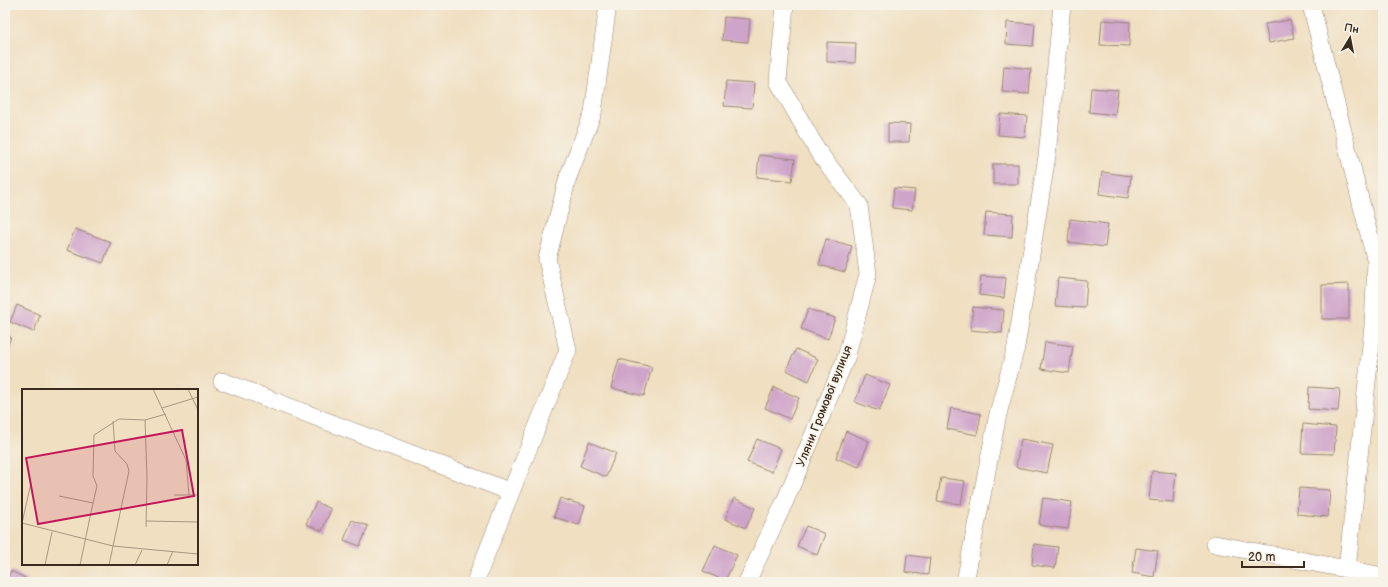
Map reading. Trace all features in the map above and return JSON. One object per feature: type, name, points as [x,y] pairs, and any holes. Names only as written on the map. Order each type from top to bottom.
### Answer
[{"type":"street","points":[[475,582],[568,350],[547,259],[568,177],[594,113],[608,5]]},
{"type":"street","name":"Уляни Громової вулиця","points":[[746,582],[785,501],[846,358],[868,274],[859,205],[819,153],[778,81],[785,5]]},
{"type":"street","points":[[965,582],[998,414],[1016,347],[1047,156],[1062,5]]},
{"type":"street","points":[[1311,5],[1376,262],[1378,326],[1348,569]]},
{"type":"street","points":[[222,381],[511,492]]},
{"type":"street","points":[[1214,544],[1383,576]]},
{"type":"building","points":[[724,17],[750,19],[748,42],[722,40]]},
{"type":"building","points":[[1102,20],[1130,22],[1129,46],[1100,45]]},
{"type":"building","points":[[1290,20],[1294,38],[1269,43],[1265,24]]},
{"type":"building","points":[[1007,22],[1035,24],[1033,46],[1006,44]]},
{"type":"building","points":[[827,42],[856,43],[855,63],[827,62]]},
{"type":"building","points":[[1004,66],[1031,69],[1029,94],[1002,92]]},
{"type":"building","points":[[726,81],[754,83],[752,108],[724,106]]},
{"type":"building","points":[[1091,88],[1118,90],[1115,115],[1089,112]]},
{"type":"building","points":[[1000,114],[1027,116],[1025,137],[998,135]]},
{"type":"building","points":[[888,123],[910,124],[909,142],[888,142]]},
{"type":"building","points":[[759,155],[795,159],[792,181],[757,177]]},
{"type":"building","points":[[993,164],[1018,164],[1018,184],[993,184]]},
{"type":"building","points":[[1102,172],[1131,176],[1128,198],[1099,194]]},
{"type":"building","points":[[894,188],[915,190],[912,210],[892,208]]},
{"type":"building","points":[[986,212],[1013,214],[1012,237],[984,235]]},
{"type":"building","points":[[1070,219],[1108,224],[1105,247],[1068,242]]},
{"type":"building","points":[[75,229],[111,242],[103,263],[67,250]]},
{"type":"building","points":[[826,239],[852,246],[845,272],[819,265]]},
{"type":"building","points":[[981,276],[1006,278],[1004,298],[979,295]]},
{"type":"building","points":[[1058,278],[1087,281],[1085,308],[1055,306]]},
{"type":"building","points":[[1349,284],[1349,319],[1322,319],[1322,285]]},
{"type":"building","points":[[17,305],[40,315],[34,332],[10,322]]},
{"type":"building","points":[[973,307],[1004,310],[1002,333],[971,330]]},
{"type":"building","points":[[808,309],[835,318],[828,339],[801,329]]},
{"type":"building","points":[[5,335],[11,337],[5,353]]},
{"type":"building","points":[[1045,342],[1073,346],[1069,373],[1041,369]]},
{"type":"building","points":[[796,349],[818,359],[809,381],[786,370]]},
{"type":"building","points":[[619,359],[652,367],[644,396],[611,388]]},
{"type":"building","points":[[865,375],[890,385],[879,411],[855,402]]},
{"type":"building","points":[[774,387],[799,398],[790,419],[765,408]]},
{"type":"building","points":[[1309,387],[1340,389],[1338,411],[1308,409]]},
{"type":"building","points":[[951,408],[981,414],[977,435],[947,429]]},
{"type":"building","points":[[1303,424],[1336,427],[1334,454],[1301,453]]},
{"type":"building","points":[[846,431],[869,441],[859,467],[836,458]]},
{"type":"building","points":[[757,439],[781,449],[772,472],[747,462]]},
{"type":"building","points":[[1021,439],[1053,445],[1047,473],[1016,467]]},
{"type":"building","points":[[589,442],[616,453],[606,477],[580,466]]},
{"type":"building","points":[[1152,471],[1176,473],[1173,502],[1149,500]]},
{"type":"building","points":[[941,478],[965,481],[961,504],[937,501]]},
{"type":"building","points":[[1299,488],[1330,490],[1328,517],[1297,514]]},
{"type":"building","points":[[560,498],[585,506],[579,525],[554,517]]},
{"type":"building","points":[[734,498],[755,508],[746,528],[725,519]]},
{"type":"building","points":[[1043,498],[1072,502],[1068,529],[1039,525]]},
{"type":"building","points":[[316,502],[331,509],[322,531],[306,524]]},
{"type":"building","points":[[352,520],[368,526],[360,546],[344,540]]},
{"type":"building","points":[[806,526],[825,534],[817,555],[797,546]]},
{"type":"building","points":[[1034,544],[1058,547],[1055,568],[1032,565]]},
{"type":"building","points":[[715,545],[737,555],[725,581],[703,571]]},
{"type":"building","points":[[1136,548],[1158,551],[1154,577],[1132,573]]},
{"type":"building","points":[[907,555],[930,558],[928,575],[905,572]]},
{"type":"building","points":[[11,571],[27,579],[26,582],[5,582]]},
{"type":"building","points":[[781,577],[794,582],[779,582]]}]
